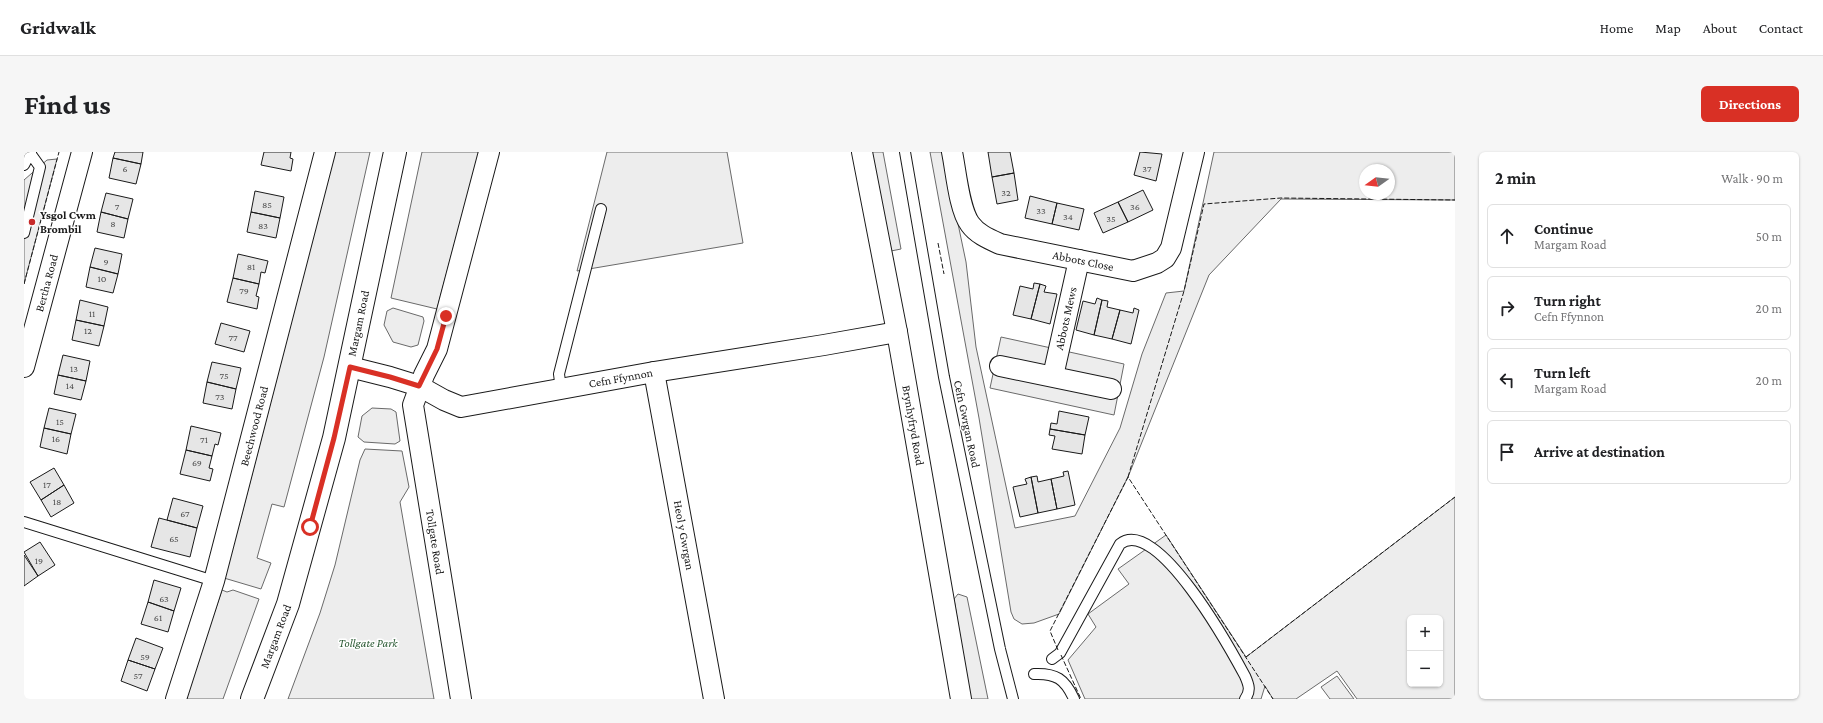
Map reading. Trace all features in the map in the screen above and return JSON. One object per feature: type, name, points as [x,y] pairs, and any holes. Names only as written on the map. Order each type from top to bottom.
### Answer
[{"type":"main road","name":"Margam Road","points":[[252,699],[288,604],[334,438],[395,152]]},
{"type":"street","name":"Bertha Road","points":[[24,367],[82,152]]},
{"type":"street","name":"Beechwood Road","points":[[176,699],[214,581],[325,152]]},
{"type":"street","points":[[419,386],[437,349],[489,152]]},
{"type":"street","name":"Brynhyfryd Road","points":[[862,152],[897,332],[961,699]]},
{"type":"street","name":"Abbots Close","points":[[952,152],[964,212],[970,224],[983,236],[1000,244],[1133,271],[1144,269],[1165,258],[1171,248],[1194,152]]},
{"type":"street","name":"Abbots Mews","points":[[1053,376],[1079,260]]},
{"type":"street","name":"Cefn Ffynnon","points":[[350,367],[419,386],[444,400],[461,407],[654,372],[824,346],[897,332]]},
{"type":"street","points":[[1000,366],[1111,389]]},
{"type":"street","name":"Heol y Gwrgan","points":[[654,372],[714,699]]},
{"type":"street","name":"Tollgate Road","points":[[419,386],[413,404],[461,699]]},
{"type":"lane","points":[[24,165],[30,152]]},
{"type":"lane","points":[[24,233],[40,167],[30,152]]},
{"type":"lane","name":"Cefn Gwrgan Road","points":[[904,152],[944,377],[1000,649],[1013,699]]},
{"type":"lane","points":[[560,389],[559,374],[601,209]]},
{"type":"lane","points":[[24,522],[214,581]]},
{"type":"lane","points":[[1052,659],[1060,653],[1120,544],[1127,540],[1134,539],[1148,545],[1171,564],[1192,591],[1245,676],[1249,688],[1248,696],[1244,699]]},
{"type":"lane","points":[[1034,674],[1049,674],[1057,677],[1068,686],[1074,699]]},
{"type":"shaded area","points":[[335,152],[370,152],[324,357],[284,507],[272,504],[257,558],[271,563],[261,589],[224,578]]},
{"type":"shaded area","points":[[422,152],[479,152],[437,309],[391,298]]},
{"type":"shaded area","points":[[607,152],[727,152],[743,243],[577,271]]},
{"type":"shaded area","points":[[872,152],[883,152],[901,249],[891,251]]},
{"type":"shaded area","points":[[930,152],[943,152],[966,262],[976,347],[1015,528],[1075,516],[1120,428],[1142,354],[1166,293],[1184,291],[1214,152],[1455,152],[1455,200],[1395,200],[1395,164],[1359,164],[1359,199],[1281,199],[1209,275],[1128,477],[1059,614],[1034,623],[1022,624],[1014,619],[1011,612],[979,418]]},
{"type":"shaded area","name":"Ysgol Cwm Brombil","points":[[57,159],[24,284],[24,180],[47,160]]},
{"type":"shaded area","points":[[393,308],[423,317],[424,321],[418,345],[411,347],[393,342],[384,325],[387,311]]},
{"type":"shaded area","points":[[1001,337],[1124,364],[1114,415],[990,388]]},
{"type":"shaded area","points":[[372,408],[391,409],[396,412],[400,441],[395,444],[364,442],[358,437],[362,416]]},
{"type":"shaded area","name":"Tollgate Park","points":[[365,449],[402,451],[409,487],[400,502],[434,699],[288,699],[320,613],[335,565],[360,460]]},
{"type":"shaded area","points":[[1455,497],[1455,699],[1357,699],[1337,671],[1296,699],[1273,699],[1265,686],[1261,699],[1085,699],[1068,660],[1096,627],[1088,614],[1129,584],[1118,569],[1166,535],[1246,657]]},
{"type":"shaded area","points":[[222,590],[227,592],[233,590],[259,599],[223,699],[185,699]]},
{"type":"shaded area","points":[[958,594],[967,597],[988,699],[970,699],[954,599]]},
{"type":"shaded area","points":[[1337,676],[1354,699],[1330,699],[1321,687]]},
{"type":"building","points":[[115,152],[143,152],[141,164],[113,158]]},
{"type":"building","points":[[264,152],[291,152],[290,158],[293,159],[291,171],[261,165]]},
{"type":"building","points":[[988,152],[1010,152],[1014,173],[992,177]]},
{"type":"building","points":[[1140,152],[1162,154],[1156,181],[1134,175]]},
{"type":"building","points":[[113,158],[141,164],[136,184],[109,178]]},
{"type":"building","points":[[1014,173],[1018,200],[997,204],[992,177]]},
{"type":"building","points":[[1143,190],[1153,210],[1128,222],[1118,202]]},
{"type":"building","points":[[255,191],[284,197],[280,218],[251,212]]},
{"type":"building","points":[[106,193],[133,199],[128,219],[101,212]]},
{"type":"building","points":[[1030,196],[1057,203],[1052,224],[1025,218]]},
{"type":"building","points":[[1118,202],[1128,222],[1103,233],[1094,213]]},
{"type":"building","points":[[1057,203],[1084,209],[1079,230],[1052,224]]},
{"type":"building","points":[[101,212],[128,219],[124,238],[97,232]]},
{"type":"building","points":[[251,212],[280,218],[276,238],[247,232]]},
{"type":"building","points":[[95,248],[122,254],[118,274],[90,267]]},
{"type":"building","points":[[238,254],[268,261],[265,273],[261,272],[259,284],[233,278]]},
{"type":"building","points":[[90,267],[118,274],[113,293],[86,287]]},
{"type":"building","points":[[233,278],[259,284],[256,296],[259,297],[257,309],[227,302]]},
{"type":"building","points":[[1034,283],[1040,284],[1031,319],[1013,315],[1020,286],[1033,289]]},
{"type":"building","points":[[1040,284],[1046,286],[1044,292],[1057,294],[1050,324],[1031,319]]},
{"type":"building","points":[[1097,298],[1102,300],[1094,335],[1076,330],[1083,301],[1095,304]]},
{"type":"building","points":[[80,300],[108,307],[104,326],[76,320]]},
{"type":"building","points":[[1102,300],[1108,301],[1107,307],[1120,310],[1112,339],[1094,335]]},
{"type":"building","points":[[1134,308],[1139,310],[1131,344],[1112,339],[1120,310],[1133,313]]},
{"type":"building","points":[[76,320],[104,326],[99,346],[72,340]]},
{"type":"building","points":[[221,323],[250,331],[244,352],[215,344]]},
{"type":"building","points":[[63,355],[90,361],[86,381],[58,375]]},
{"type":"building","points":[[212,362],[241,368],[236,389],[207,382]]},
{"type":"building","points":[[58,375],[86,381],[81,400],[54,394]]},
{"type":"building","points":[[207,382],[236,389],[232,409],[203,403]]},
{"type":"building","points":[[49,408],[76,414],[71,434],[44,428]]},
{"type":"building","points":[[1059,411],[1089,417],[1085,435],[1050,429],[1051,423],[1057,424]]},
{"type":"building","points":[[191,426],[221,433],[218,445],[215,444],[212,456],[186,450]]},
{"type":"building","points":[[44,428],[71,434],[67,454],[40,447]]},
{"type":"building","points":[[1050,429],[1085,435],[1082,454],[1052,449],[1055,436],[1049,435]]},
{"type":"building","points":[[186,450],[212,456],[209,468],[213,469],[210,481],[180,474]]},
{"type":"building","points":[[54,468],[64,485],[41,500],[30,482]]},
{"type":"building","points":[[1068,471],[1075,505],[1057,509],[1051,479],[1064,476],[1063,472]]},
{"type":"building","points":[[1037,476],[1038,482],[1051,479],[1057,509],[1038,513],[1031,477]]},
{"type":"building","points":[[1031,477],[1038,513],[1020,517],[1013,487],[1027,484],[1025,479]]},
{"type":"building","points":[[64,485],[74,503],[51,517],[41,500]]},
{"type":"building","points":[[173,498],[203,506],[197,528],[167,520]]},
{"type":"building","points":[[159,518],[197,528],[190,557],[151,547]]},
{"type":"building","points":[[40,542],[55,565],[38,576],[24,552]]},
{"type":"building","points":[[24,555],[38,576],[24,586]]},
{"type":"building","points":[[154,580],[181,588],[174,611],[148,602]]},
{"type":"building","points":[[148,602],[174,611],[168,632],[141,624]]},
{"type":"building","points":[[136,638],[163,648],[155,669],[128,660]]},
{"type":"building","points":[[128,660],[155,669],[147,691],[121,681]]},
{"type":"fence","points":[[24,284],[59,152]]},
{"type":"fence","points":[[1128,477],[1184,291],[1204,204],[1281,198],[1455,200]]},
{"type":"fence","points":[[938,243],[944,274]]},
{"type":"fence","points":[[1058,650],[1050,631],[1128,477],[1273,699]]},
{"type":"fence","points":[[1246,657],[1455,497]]},
{"type":"fence","points":[[1061,655],[1081,699]]},
{"type":"place","name":"Ysgol Cwm Brombil","points":[[32,222]]},
{"type":"route","points":[[310,527],[334,438],[350,367],[419,386],[437,349],[446,316]]}]
